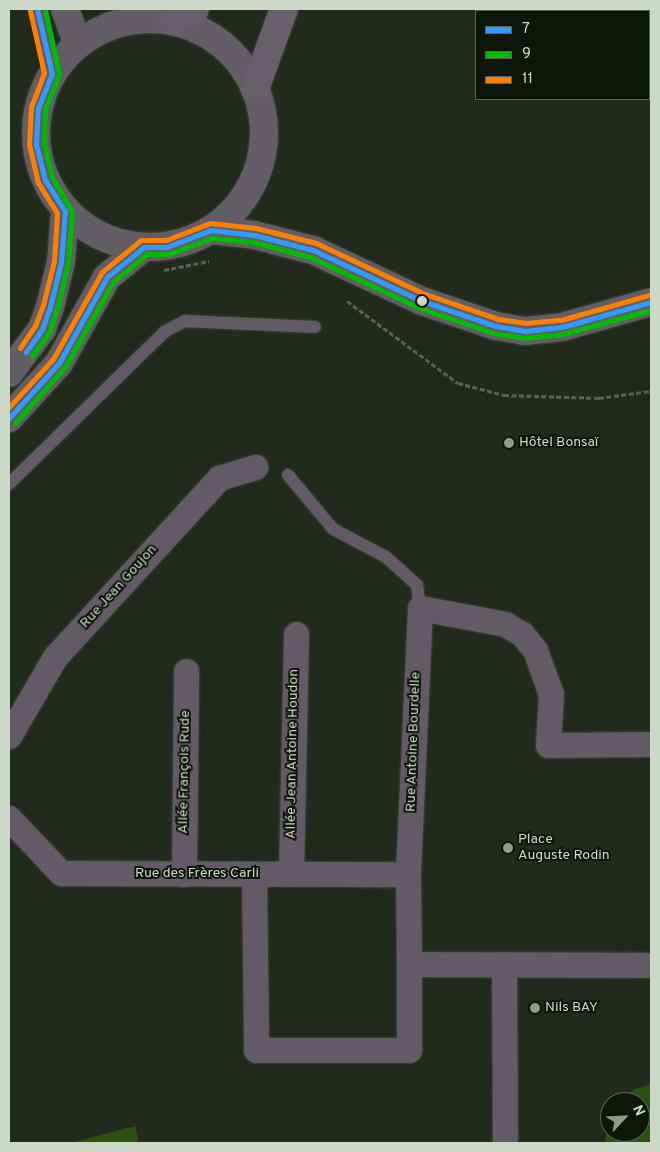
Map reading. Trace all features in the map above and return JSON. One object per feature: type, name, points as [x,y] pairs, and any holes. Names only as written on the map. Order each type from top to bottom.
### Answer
[{"type":"highway","points":[[255,89],[284,9]]},
{"type":"main road","points":[[65,9],[78,45]]},
{"type":"main road","points":[[183,15],[235,58],[255,89],[263,120],[262,152],[253,183],[235,209],[211,230],[175,245],[144,247],[115,242],[88,230],[65,211],[45,180],[36,144],[38,108],[52,74],[78,45],[108,26],[140,19],[183,15]]},
{"type":"main road","points":[[9,373],[42,329],[50,306],[61,262],[65,211]]},
{"type":"main road","points":[[211,230],[306,248],[422,301],[496,326],[525,331],[562,327],[651,302]]},
{"type":"main road","points":[[9,418],[59,362],[108,276],[144,247]]},
{"type":"street","name":"Rue Jean Goujon","points":[[9,736],[55,657],[219,478],[255,467]]},
{"type":"street","points":[[420,608],[505,624],[522,634],[535,650],[551,694],[548,744],[651,744]]},
{"type":"street","name":"Rue Antoine Bourdelle","points":[[254,874],[256,1050],[409,1050],[408,874],[420,608]]},
{"type":"street","name":"Allée Jean Antoine Houdon","points":[[291,874],[296,634]]},
{"type":"street","name":"Allée François Rude","points":[[184,874],[186,671]]},
{"type":"street","name":"Rue des Frères Carli","points":[[9,818],[61,873],[408,874]]},
{"type":"street","points":[[409,964],[651,965]]},
{"type":"street","points":[[504,964],[505,1141]]},
{"type":"lane","points":[[37,9],[52,74]]},
{"type":"lane","points":[[9,484],[164,332],[184,322],[315,327]]},
{"type":"lane","points":[[288,475],[333,529],[386,556],[417,585],[420,608]]},
{"type":"path","points":[[161,270],[213,260]]},
{"type":"path","points":[[343,296],[458,383],[504,395],[599,398],[651,390]]},
{"type":"green space","points":[[651,1084],[651,1143],[605,1143],[650,1142],[650,1092],[631,1092]]},
{"type":"green space","points":[[135,1126],[139,1143],[70,1143]]},
{"type":"transit line","name":"7","points":[[26,352],[42,329],[50,307],[61,262],[65,211],[45,180],[36,144],[38,108],[52,74],[37,9]]},
{"type":"transit line","name":"9","points":[[32,356],[49,333],[57,309],[68,263],[72,212],[52,177],[44,143],[45,110],[59,74],[45,9]]},
{"type":"transit line","name":"11","points":[[20,348],[35,326],[43,305],[54,261],[57,213],[38,183],[29,145],[31,107],[44,73],[30,11]]},
{"type":"transit line","name":"11","points":[[9,407],[53,359],[102,272],[141,240],[166,240],[210,223],[256,228],[316,243],[425,294],[498,319],[525,323],[561,320],[649,295]]},
{"type":"transit line","name":"7","points":[[9,418],[59,363],[107,277],[144,247],[167,247],[211,230],[254,235],[313,250],[422,301],[496,326],[525,331],[562,327],[651,302]]},
{"type":"transit line","name":"9","points":[[15,423],[65,367],[113,282],[147,254],[169,254],[212,238],[253,242],[310,257],[420,308],[494,333],[524,338],[563,334],[651,310]]},
{"type":"place","name":"Hôtel Bonsaï","points":[[509,443]]},
{"type":"place","name":"Place Auguste Rodin","points":[[508,848]]},
{"type":"place","name":"Nils BAY","points":[[535,1008]]}]
